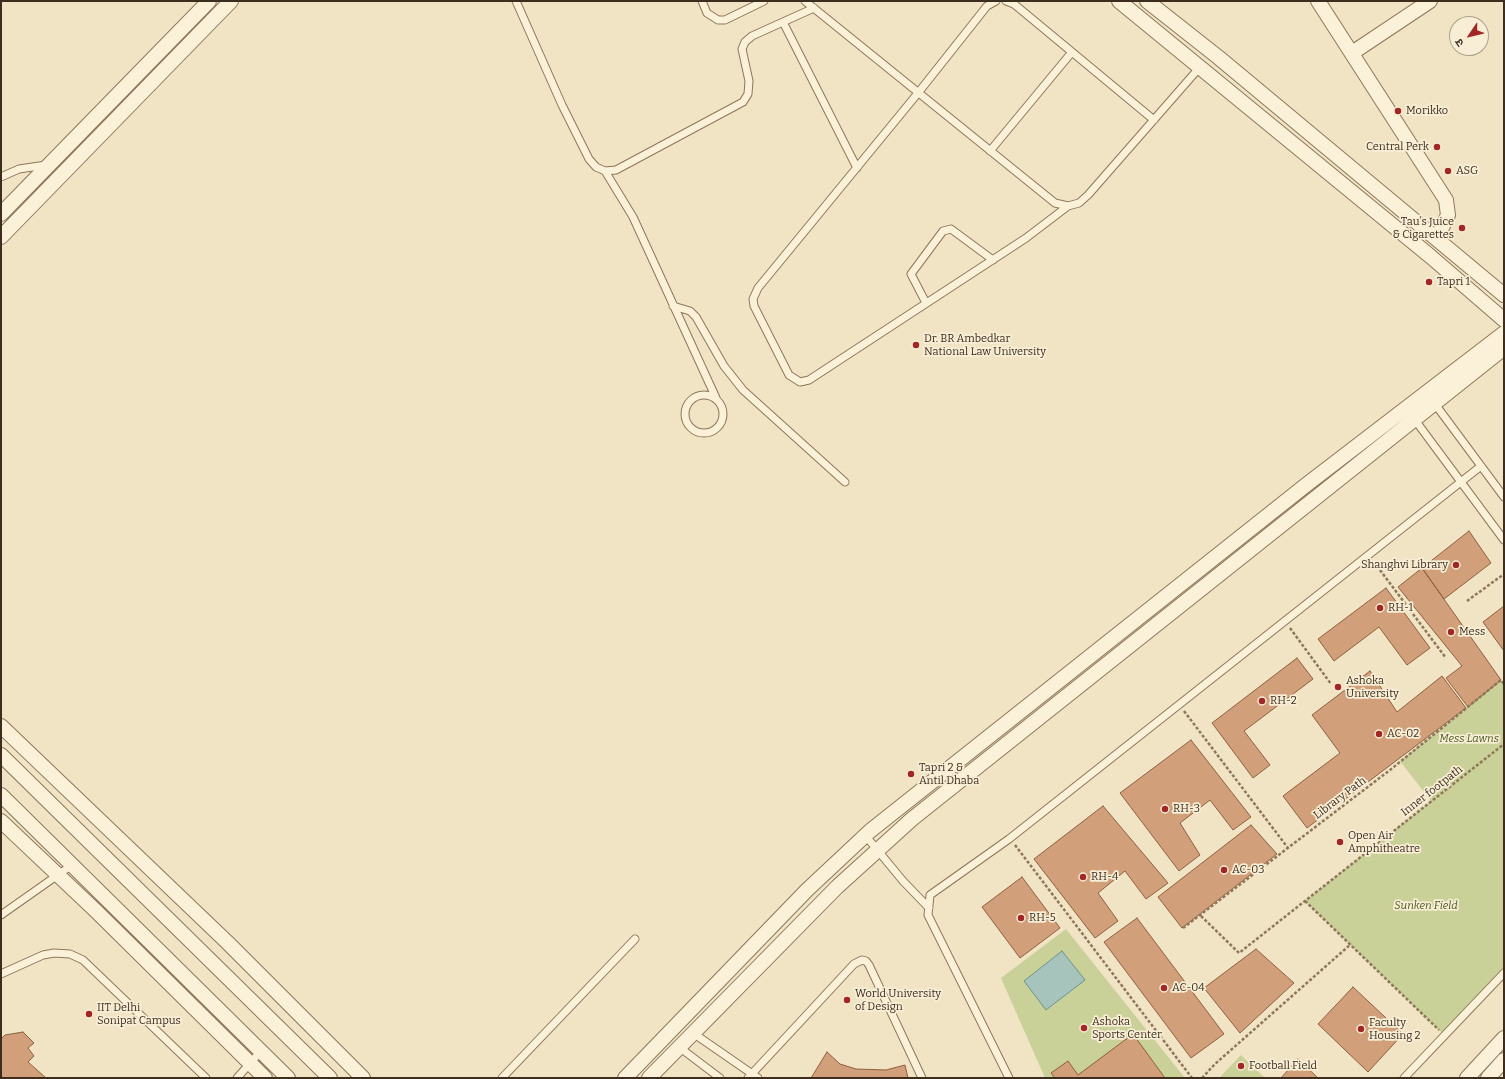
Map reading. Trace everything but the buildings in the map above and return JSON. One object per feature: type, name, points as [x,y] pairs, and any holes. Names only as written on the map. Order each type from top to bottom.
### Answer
[{"type":"street","points":[[1,214],[209,1]]},
{"type":"street","points":[[1,237],[231,1]]},
{"type":"street","points":[[1119,1],[1424,251],[1504,320]]},
{"type":"street","points":[[1146,1],[1437,238],[1504,295]]},
{"type":"street","points":[[1318,1],[1446,200],[1448,215],[1437,238]]},
{"type":"street","points":[[1352,53],[1430,1]]},
{"type":"street","points":[[1176,47],[1187,33]]},
{"type":"street","points":[[625,1078],[807,890],[865,835],[1181,583],[1504,333]]},
{"type":"street","points":[[649,1078],[807,916],[877,849],[912,819],[1416,420],[1504,348]]},
{"type":"street","points":[[1,726],[228,943],[363,1078]]},
{"type":"street","points":[[1,756],[330,1078]]},
{"type":"street","points":[[1,795],[288,1078]]},
{"type":"street","points":[[1,821],[264,1078]]},
{"type":"street","points":[[1467,1078],[1504,1038]]},
{"type":"street","points":[[1488,1078],[1504,1060]]},
{"type":"lane","points":[[516,1],[589,160],[596,167],[605,171],[616,170],[743,102],[748,94],[750,82],[742,49],[745,42],[752,36],[814,8]]},
{"type":"lane","points":[[702,1],[707,13],[718,20],[724,20],[764,1]]},
{"type":"lane","points":[[805,1],[1056,204],[1068,206]]},
{"type":"lane","points":[[996,1],[987,6],[918,93],[758,288],[753,299],[754,306],[789,375],[800,382],[809,380],[993,260],[1042,227],[1068,206],[1079,203],[1088,195],[1200,67]]},
{"type":"lane","points":[[1006,1],[1014,4],[1154,120]]},
{"type":"lane","points":[[783,22],[857,168]]},
{"type":"lane","points":[[990,150],[1072,52]]},
{"type":"lane","points":[[1,178],[19,169],[49,165]]},
{"type":"lane","points":[[605,171],[633,217],[716,398],[723,408],[724,414],[720,426],[715,430],[704,433],[692,429],[685,417],[688,404],[697,396],[704,395],[716,398]]},
{"type":"lane","points":[[926,303],[911,274],[943,231],[951,230],[993,260]]},
{"type":"lane","points":[[673,306],[690,311],[696,317],[724,366],[743,390],[845,482]]},
{"type":"lane","points":[[1435,404],[1504,497]]},
{"type":"lane","points":[[1416,420],[1504,540]]},
{"type":"lane","points":[[1009,1078],[928,916],[930,895],[1009,838],[1481,466]]},
{"type":"lane","points":[[865,835],[903,881],[929,908]]},
{"type":"lane","points":[[1,915],[59,876],[72,865]]},
{"type":"lane","points":[[502,1078],[635,939]]},
{"type":"lane","points":[[1,974],[43,955],[54,953],[70,954],[83,960],[206,1078]]},
{"type":"lane","points":[[693,1033],[752,1077],[854,964],[862,960],[866,961],[869,965],[922,1078]]},
{"type":"lane","points":[[1404,1078],[1504,973]]},
{"type":"lane","points":[[679,1047],[720,1078]]},
{"type":"lane","points":[[237,1078],[249,1063],[261,1052]]},
{"type":"path","points":[[1369,555],[1446,658]]},
{"type":"path","points":[[1468,601],[1504,574]]},
{"type":"path","points":[[1285,621],[1331,684]]},
{"type":"path","name":"Library Path","points":[[1184,928],[1390,770],[1501,680],[1504,684]]},
{"type":"path","points":[[1179,704],[1288,848]]},
{"type":"path","name":"Inner footpath","points":[[1201,916],[1239,953],[1504,744]]},
{"type":"path","points":[[1009,838],[1192,1078]]},
{"type":"path","points":[[1305,901],[1444,1035]]},
{"type":"path","points":[[1202,1078],[1215,1064],[1351,944]]},
{"type":"green space","name":"Sunken Field","points":[[1501,680],[1504,684],[1504,973],[1444,1035],[1305,901],[1431,801],[1400,761]]},
{"type":"green space","name":"Ashoka Sports Center","points":[[1066,929],[1185,1078],[1045,1078],[1001,978]]},
{"type":"green space","name":"Football Field","points":[[1241,1055],[1265,1078],[1219,1078]]},
{"type":"water","points":[[1062,951],[1085,980],[1046,1010],[1024,981]]},
{"type":"place","name":"Morikko","points":[[1398,111]]},
{"type":"place","name":"Central Perk","points":[[1437,147]]},
{"type":"place","name":"ASG","points":[[1448,171]]},
{"type":"place","name":"Tau's Juice & Cigarettes","points":[[1462,228]]},
{"type":"place","name":"Tapri 1","points":[[1429,282]]},
{"type":"place","name":"Dr. BR Ambedkar National Law University","points":[[916,345]]},
{"type":"place","name":"Shanghvi Library","points":[[1456,565]]},
{"type":"place","name":"RH-1","points":[[1380,608]]},
{"type":"place","name":"Mess","points":[[1451,632]]},
{"type":"place","name":"Ashoka University","points":[[1338,687]]},
{"type":"place","name":"RH-2","points":[[1262,701]]},
{"type":"place","name":"AC-02","points":[[1379,734]]},
{"type":"place","name":"Tapri 2 & Antil Dhaba","points":[[911,774]]},
{"type":"place","name":"RH-3","points":[[1165,809]]},
{"type":"place","name":"Open Air Amphitheatre","points":[[1340,842]]},
{"type":"place","name":"AC-03","points":[[1224,870]]},
{"type":"place","name":"RH-4","points":[[1083,877]]},
{"type":"place","name":"RH-5","points":[[1021,918]]},
{"type":"place","name":"AC-04","points":[[1164,988]]},
{"type":"place","name":"World University of Design","points":[[847,1000]]},
{"type":"place","name":"IIT Delhi Sonipat Campus","points":[[89,1014]]},
{"type":"place","name":"Ashoka Sports Center","points":[[1084,1028]]},
{"type":"place","name":"Faculty Housing 2","points":[[1361,1029]]},
{"type":"place","name":"Football Field","points":[[1241,1066]]},
{"type":"park label","name":"Mess Lawns","points":[[1469,739]]}]
